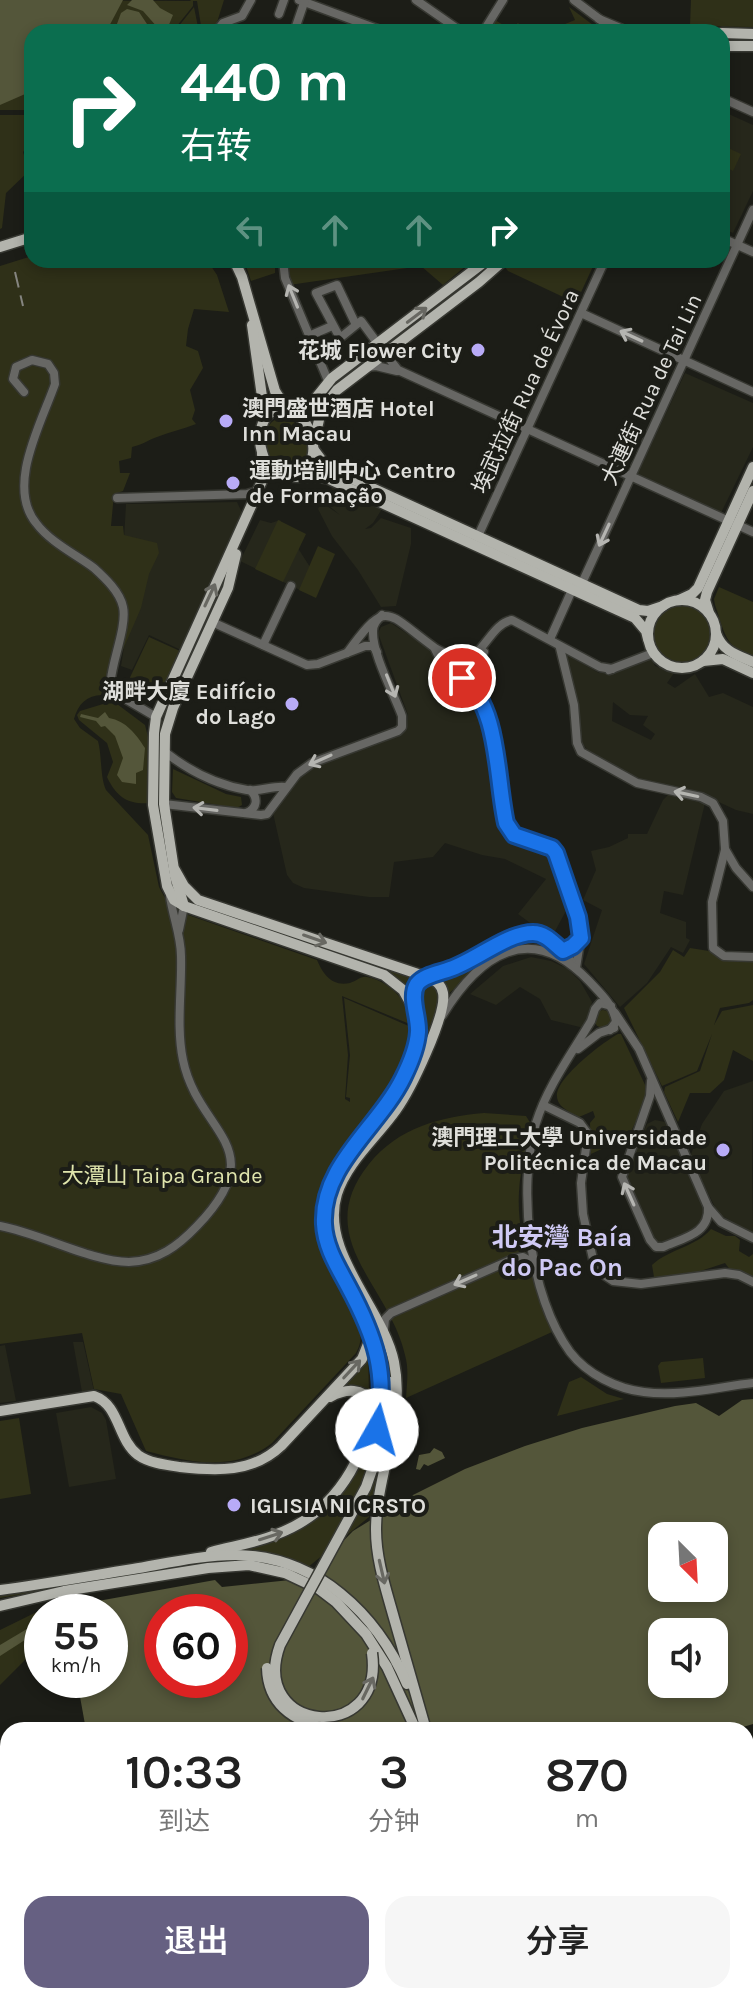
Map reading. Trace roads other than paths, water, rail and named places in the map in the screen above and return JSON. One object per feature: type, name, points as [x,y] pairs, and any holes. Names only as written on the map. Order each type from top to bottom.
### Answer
[{"type":"main road","points":[[730,33],[753,34]]},
{"type":"main road","points":[[730,46],[753,46]]},
{"type":"main road","points":[[0,247],[24,240]]},
{"type":"main road","points":[[237,268],[249,299],[260,357],[265,418],[260,437],[265,468],[156,717],[153,805],[170,894],[184,906],[384,975],[403,990],[417,1015]]},
{"type":"main road","points":[[265,418],[272,412],[289,411],[311,404],[329,383],[477,268]]},
{"type":"main road","points":[[299,475],[309,467],[319,417],[328,400],[496,268]]},
{"type":"main road","points":[[260,357],[275,391],[289,411],[301,420],[323,462],[335,471],[478,536],[635,618],[641,624],[653,653],[662,662],[676,668],[723,659],[753,673]]},
{"type":"main road","points":[[262,454],[272,470],[283,477]]},
{"type":"main road","points":[[753,467],[705,600],[722,646],[753,662]]},
{"type":"main road","points":[[184,906],[164,804],[169,722],[228,588],[234,556],[269,483],[299,475],[329,479],[577,587],[639,610],[656,610],[692,594],[698,588],[753,491]]},
{"type":"main road","points":[[678,601],[694,602],[710,615]]},
{"type":"main road","points":[[648,639],[652,618],[663,606]]},
{"type":"main road","points":[[184,652],[200,624],[205,620],[212,622]]},
{"type":"main road","points":[[699,663],[712,650],[715,631]]},
{"type":"main road","points":[[153,784],[164,804]]},
{"type":"main road","points":[[175,870],[198,900],[427,977],[440,985],[444,997],[411,1085],[346,1176],[334,1206],[336,1234],[388,1361],[390,1393],[366,1487],[276,1655],[274,1676],[286,1702],[300,1713],[321,1718],[345,1713],[359,1703],[369,1691],[374,1675],[366,1634]]},
{"type":"main road","points":[[140,1568],[268,1538],[308,1519],[327,1503],[351,1474],[365,1445],[375,1403],[375,1330],[328,1244],[325,1205],[339,1169],[393,1096],[403,1077],[416,1043],[416,987],[427,977]]},
{"type":"main road","points":[[375,1330],[385,1336],[394,1361],[397,1401],[376,1526],[379,1561],[420,1722]]},
{"type":"main road","points":[[0,1411],[94,1396],[110,1407],[129,1445],[142,1457],[171,1466],[221,1470],[249,1465],[275,1452],[325,1399],[362,1359],[375,1330]]},
{"type":"main road","points":[[325,1399],[350,1390],[365,1394],[375,1403]]},
{"type":"main road","points":[[300,1722],[283,1709],[269,1687],[268,1661],[277,1636],[361,1482],[378,1443]]},
{"type":"main road","points":[[0,1590],[140,1568],[260,1557],[290,1565],[337,1589],[368,1618],[386,1643],[419,1722]]},
{"type":"main road","points":[[0,1606],[207,1562],[249,1565],[285,1573],[327,1595],[366,1634],[419,1722]]},
{"type":"street","points":[[225,24],[242,16],[251,0]]},
{"type":"street","points":[[279,14],[284,0]]},
{"type":"street","points":[[416,0],[450,24]]},
{"type":"street","points":[[488,24],[503,0]]},
{"type":"street","points":[[574,0],[606,24]]},
{"type":"street","points":[[296,24],[303,1],[364,24]]},
{"type":"street","points":[[599,19],[611,24]]},
{"type":"street","points":[[730,102],[753,112]]},
{"type":"street","name":"大連街 Rua de Tai Lin","points":[[730,260],[753,210]]},
{"type":"street","points":[[730,242],[753,252]]},
{"type":"street","points":[[284,268],[285,278],[329,383]]},
{"type":"street","name":"埃武拉街 Rua de Évora","points":[[478,536],[601,268]]},
{"type":"street","name":"大連街 Rua de Tai Lin","points":[[550,639],[631,476],[726,268]]},
{"type":"street","points":[[356,325],[337,285],[316,293],[340,338],[361,321],[378,344]]},
{"type":"street","points":[[581,313],[753,392]]},
{"type":"street","points":[[309,336],[332,326]]},
{"type":"street","points":[[396,345],[391,353],[396,369],[753,532]]},
{"type":"street","points":[[24,392],[13,379],[16,367],[32,360],[48,364],[54,373],[55,384],[26,467],[25,503],[41,530],[96,571],[116,593],[123,615],[111,679],[122,697],[156,717]]},
{"type":"street","points":[[364,369],[374,365],[409,375]]},
{"type":"street","points":[[117,498],[252,496]]},
{"type":"street","points":[[263,645],[291,586]]},
{"type":"street","points":[[347,653],[371,621],[382,615],[395,617],[446,659]]},
{"type":"street","points":[[164,804],[261,815],[272,810],[302,769],[402,727],[402,716],[374,639],[373,626],[382,615]]},
{"type":"street","points":[[463,672],[506,621],[512,620],[600,667],[612,669]]},
{"type":"street","points":[[212,622],[307,665],[318,664],[369,645],[379,656]]},
{"type":"street","points":[[463,672],[512,624],[605,672],[653,653]]},
{"type":"street","points":[[560,648],[573,699],[577,743],[581,752],[637,783],[707,799],[720,813],[725,849],[712,902],[712,940],[715,951],[724,956],[753,957]]},
{"type":"street","points":[[446,659],[457,655],[491,729],[506,823],[514,835],[552,848],[556,853],[578,917],[581,938],[576,968]]},
{"type":"street","points":[[446,659],[444,669],[463,672]]},
{"type":"street","points":[[165,752],[183,766],[207,778],[250,790],[286,787]]},
{"type":"street","points":[[246,813],[253,810],[256,803],[250,790]]},
{"type":"street","points":[[725,849],[736,868],[753,887]]},
{"type":"street","points":[[0,1226],[113,1260],[141,1261],[161,1255],[177,1245],[222,1195],[230,1174],[229,1151],[222,1132],[188,1079],[182,1053],[181,953],[170,894]]},
{"type":"street","points":[[179,935],[184,906]]},
{"type":"street","points":[[435,1027],[459,988],[497,952],[530,933],[543,935],[563,951],[613,1010],[639,1049],[708,1207],[721,1222],[753,1238]]},
{"type":"street","points":[[427,977],[497,952],[532,947],[563,951],[581,938]]},
{"type":"street","points":[[532,947],[555,954],[576,968]]},
{"type":"street","points":[[584,976],[595,1009]]},
{"type":"street","points":[[610,1030],[616,1022],[613,1010],[600,1003],[543,1105],[533,1137],[525,1205],[536,1265],[558,1331],[571,1353],[591,1372],[618,1385],[643,1392],[666,1393],[753,1383]]},
{"type":"street","points":[[591,1021],[593,1029],[599,1033]]},
{"type":"street","points":[[572,1054],[599,1033],[615,1028],[627,1031]]},
{"type":"street","points":[[651,1076],[650,1096],[622,1177],[654,1245],[663,1247],[701,1230],[707,1222],[708,1207]]},
{"type":"street","points":[[543,1105],[580,1123],[586,1130],[589,1140],[581,1183],[582,1204],[590,1251],[604,1275],[613,1281],[641,1284],[725,1273],[753,1282]]},
{"type":"street","points":[[645,1113],[655,1110],[666,1112]]},
{"type":"street","points":[[385,1336],[384,1322],[391,1313],[513,1259],[525,1251],[531,1237]]},
{"type":"street","points":[[513,1259],[523,1257],[536,1265]]},
{"type":"railway","points":[[15,272],[23,306]]},
{"type":"place","name":"花城 Flower City","points":[[478,350]]},
{"type":"place","name":"澳門盛世酒店 Hotel Inn Macau","points":[[226,421]]},
{"type":"place","name":"運動培訓中心 Centro de Formação","points":[[233,483]]},
{"type":"place","name":"湖畔大廈 Edifício do Lago","points":[[292,704]]},
{"type":"place","name":"澳門理工大學 Universidade Politécnica de Macau","points":[[723,1150]]},
{"type":"place","name":"IGLISIA NI CRSTO","points":[[234,1505]]},
{"type":"district","name":"北安灣 Baía do Pac On","points":[[562,1252]]},
{"type":"park label","name":"大潭山 Taipa Grande","points":[[162,1175]]}]
